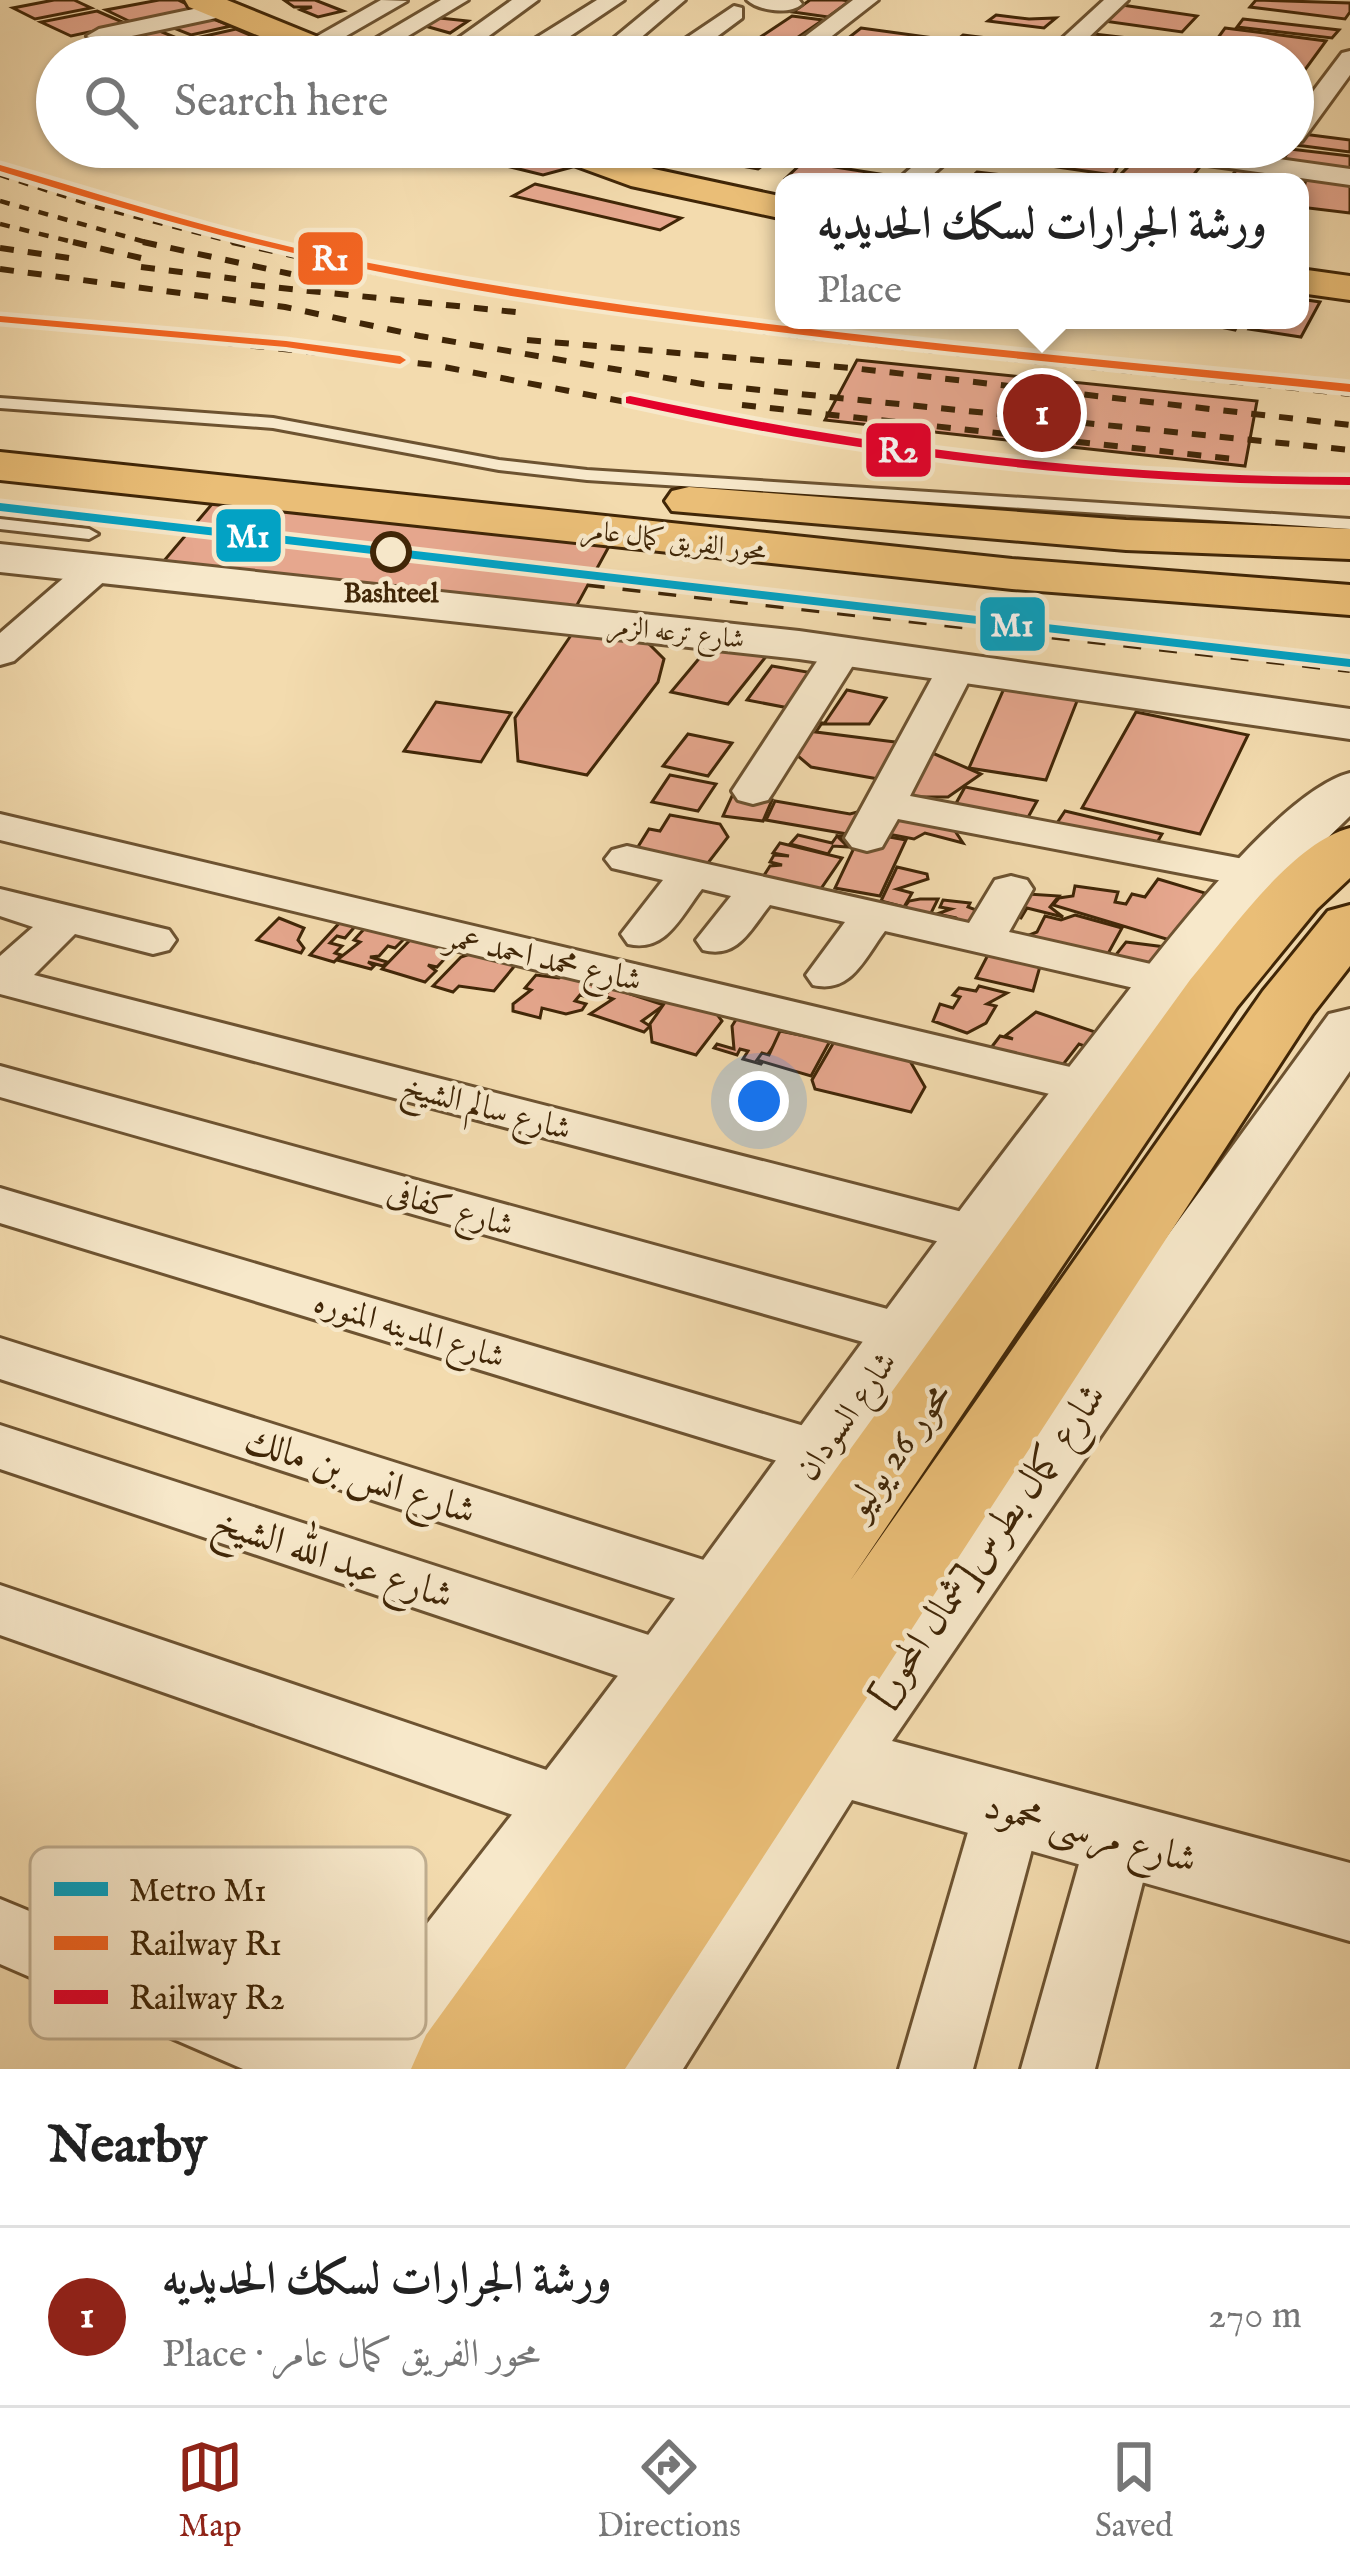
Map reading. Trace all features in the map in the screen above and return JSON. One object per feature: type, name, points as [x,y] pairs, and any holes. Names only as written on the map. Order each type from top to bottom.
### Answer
[{"type":"main road","points":[[231,2],[306,36]]},
{"type":"main road","points":[[617,168],[775,206]]},
{"type":"main road","points":[[652,168],[679,178],[775,194]]},
{"type":"main road","points":[[1309,272],[1350,278]]},
{"type":"main road","points":[[1309,286],[1350,293]]},
{"type":"main road","name":"محور الفريق كمال عامر","points":[[0,444],[881,563],[1350,600]]},
{"type":"main road","name":"محور الفريق كمال عامر","points":[[0,466],[179,471],[607,507],[1121,560],[1350,572]]},
{"type":"main road","points":[[607,507],[718,502],[1350,544]]},
{"type":"main road","name":"محور 26 يوليو","points":[[566,2069],[1254,1002],[1295,896],[1350,846]]},
{"type":"main road","name":"محور 26 يوليو","points":[[463,2069],[1254,1002],[1350,924]]},
{"type":"street","points":[[352,36],[398,0]]},
{"type":"street","points":[[367,36],[457,0]]},
{"type":"street","points":[[475,36],[527,0]]},
{"type":"street","points":[[629,36],[674,0]]},
{"type":"street","points":[[758,0],[791,4]]},
{"type":"street","points":[[818,36],[867,0]]},
{"type":"street","points":[[1078,36],[1118,0]]},
{"type":"street","points":[[99,36],[231,2]]},
{"type":"street","points":[[555,36],[609,2]]},
{"type":"street","points":[[703,36],[734,13]]},
{"type":"street","points":[[1314,107],[1350,58]]},
{"type":"street","points":[[1314,167],[1350,177]]},
{"type":"street","points":[[0,653],[92,552]]},
{"type":"street","name":"شارع ترعه الزمر","points":[[0,558],[92,552],[843,651],[957,667],[1346,741]]},
{"type":"street","points":[[753,791],[843,651]]},
{"type":"street","points":[[957,667],[876,821],[1254,874]]},
{"type":"street","name":"شارع السودان","points":[[426,1994],[669,1666],[974,1233],[1088,1087],[1254,1002],[1254,874],[1346,741]]},
{"type":"street","name":"شارع محمد احمد عمر","points":[[0,827],[1088,1087]]},
{"type":"street","points":[[627,859],[1254,1002]]},
{"type":"street","points":[[642,919],[691,874]]},
{"type":"street","points":[[982,940],[1011,889]]},
{"type":"street","points":[[719,940],[759,890]]},
{"type":"street","points":[[0,902],[153,940]]},
{"type":"street","points":[[0,980],[54,932],[58,920],[53,915]]},
{"type":"street","points":[[830,975],[872,916]]},
{"type":"street","name":"شارع سالم الشيخ","points":[[0,980],[974,1233]]},
{"type":"street","name":"شارع كمال بطرس[شمال المحور]","points":[[631,2069],[833,1760],[1254,1002]]},
{"type":"street","name":"شارع كفافى","points":[[0,1081],[902,1333]]},
{"type":"street","name":"شارع المدينه المنوره","points":[[0,1205],[820,1452]]},
{"type":"street","name":"شارع انس بن مالك","points":[[0,1358],[723,1590]]},
{"type":"street","name":"شارع عبد الله الشيخ","points":[[0,1447],[669,1666]]},
{"type":"street","points":[[0,1610],[567,1805]]},
{"type":"street","name":"شارع مرسى محمود","points":[[833,1760],[1350,1902]]},
{"type":"street","points":[[936,2069],[1009,1808]]},
{"type":"street","points":[[1058,2069],[1120,1839]]},
{"type":"street","points":[[0,1931],[30,1944]]},
{"type":"street","points":[[255,2039],[326,2069]]},
{"type":"street","name":"شارع السودان","points":[[370,2069],[392,2039]]},
{"type":"lane","points":[[0,404],[244,420],[587,475],[1350,524]]},
{"type":"lane","points":[[0,524],[92,552]]},
{"type":"building","points":[[74,0],[91,8],[35,19],[13,8]]},
{"type":"building","points":[[178,0],[199,10],[133,23],[106,10]]},
{"type":"building","points":[[284,0],[315,0],[343,11],[318,17],[301,10],[312,7],[294,7]]},
{"type":"building","points":[[810,0],[850,1],[828,17],[793,12]]},
{"type":"building","points":[[1256,0],[1350,3],[1350,12],[1345,19],[1250,7]]},
{"type":"building","points":[[1122,5],[1197,16],[1182,32],[1104,21]]},
{"type":"building","points":[[97,11],[127,24],[71,36],[41,22]]},
{"type":"building","points":[[996,15],[1056,18],[1044,28],[988,21]]},
{"type":"building","points":[[206,16],[231,26],[191,35],[166,25]]},
{"type":"building","points":[[792,16],[823,20],[800,36],[762,36]]},
{"type":"building","points":[[430,17],[468,21],[450,33],[418,24]]},
{"type":"building","points":[[1243,19],[1339,30],[1332,38],[1237,27]]},
{"type":"building","points":[[152,28],[172,36],[116,36]]},
{"type":"building","points":[[861,28],[919,36],[851,36]]},
{"type":"building","points":[[1225,28],[1287,36],[1219,36]]},
{"type":"building","points":[[236,29],[252,36],[205,36]]},
{"type":"building","points":[[1314,39],[1326,41],[1314,57]]},
{"type":"building","points":[[1314,135],[1350,140],[1350,152],[1314,147]]},
{"type":"building","points":[[1314,152],[1350,156],[1350,171],[1314,167]]},
{"type":"building","points":[[514,168],[569,168],[543,175]]},
{"type":"building","points":[[797,168],[842,168],[874,173],[791,173]]},
{"type":"building","points":[[1065,168],[1117,168],[1114,173]]},
{"type":"building","points":[[1127,168],[1199,168],[1195,173],[1122,173]]},
{"type":"building","points":[[1251,168],[1279,173],[1234,173]]},
{"type":"building","points":[[1309,174],[1350,182],[1350,213],[1309,208]]},
{"type":"building","points":[[535,184],[681,218],[660,230],[513,196]]},
{"type":"building","points":[[1309,300],[1320,302],[1309,322]]},
{"type":"building","points":[[1249,329],[1305,329],[1301,337]]},
{"type":"building","points":[[857,360],[1257,401],[1245,466],[825,420]]},
{"type":"building","name":"Bashteel","points":[[218,497],[613,539],[571,616],[157,569]]},
{"type":"building","points":[[578,625],[639,634],[664,659],[658,682],[587,775],[518,761],[515,718]]},
{"type":"building","points":[[707,649],[772,649],[728,704],[671,692]]},
{"type":"building","points":[[772,666],[813,673],[789,708],[747,700]]},
{"type":"building","points":[[1006,684],[1079,696],[1046,780],[969,768]]},
{"type":"building","points":[[847,690],[886,698],[869,724],[824,724]]},
{"type":"building","points":[[436,702],[511,713],[481,762],[404,751]]},
{"type":"building","points":[[1136,712],[1248,735],[1200,834],[1082,808]]},
{"type":"building","points":[[802,720],[822,723],[816,732],[903,743],[884,780],[811,767],[786,746]]},
{"type":"building","points":[[688,734],[732,743],[708,776],[663,766]]},
{"type":"building","points":[[930,752],[981,774],[948,797],[905,797]]},
{"type":"building","points":[[670,775],[716,784],[698,811],[652,802]]},
{"type":"building","points":[[965,787],[1037,801],[1026,821],[954,807]]},
{"type":"building","points":[[733,794],[772,800],[763,821],[723,816]]},
{"type":"building","points":[[775,801],[850,814],[872,808],[859,836],[766,820]]},
{"type":"building","points":[[953,810],[955,831],[963,843],[925,833],[914,839],[888,834],[898,817]]},
{"type":"building","points":[[1065,811],[1162,834],[1155,846],[1057,823]]},
{"type":"building","points":[[670,815],[720,824],[728,837],[701,872],[636,850],[649,829],[660,831]]},
{"type":"building","points":[[798,835],[832,843],[837,836],[848,847],[833,846],[828,854],[790,844]]},
{"type":"building","points":[[839,836],[906,840],[880,896],[835,888],[854,848]]},
{"type":"building","points":[[780,843],[842,858],[820,890],[763,877],[770,866],[782,865],[770,862],[774,855],[789,856],[773,853]]},
{"type":"building","points":[[897,867],[927,874],[928,879],[897,889],[912,893],[904,907],[881,901]]},
{"type":"building","points":[[1158,879],[1205,893],[1173,941],[1053,905],[1059,898],[1073,896],[1075,886],[1118,892],[1115,902],[1126,904],[1132,894],[1145,897]]},
{"type":"building","points":[[1014,893],[1059,896],[1050,907],[1063,917],[1027,908],[1021,918],[1002,912]]},
{"type":"building","points":[[938,899],[925,925],[896,918],[909,901]]},
{"type":"building","points":[[943,900],[970,903],[968,907],[994,917],[966,928],[956,918],[937,914],[951,909],[940,907]]},
{"type":"building","points":[[1075,915],[1122,928],[1104,961],[1024,937],[1037,932],[1045,916],[1061,920]]},
{"type":"building","points":[[279,918],[304,928],[298,940],[304,948],[301,953],[257,940]]},
{"type":"building","points":[[343,919],[358,923],[345,938],[337,936],[330,943],[342,946],[335,953],[341,955],[334,962],[310,955]]},
{"type":"building","points":[[365,928],[404,939],[395,948],[388,946],[379,956],[370,957],[387,962],[383,966],[368,962],[374,966],[371,969],[337,960],[360,942],[354,940]]},
{"type":"building","points":[[414,936],[443,944],[450,953],[437,967],[428,965],[436,971],[425,982],[382,969]]},
{"type":"building","points":[[1126,942],[1173,948],[1148,980],[1107,966]]},
{"type":"building","points":[[992,947],[1041,963],[1033,991],[976,978]]},
{"type":"building","points":[[476,952],[517,963],[494,991],[459,986],[453,992],[433,986],[461,957]]},
{"type":"building","points":[[567,972],[593,974],[600,988],[591,998],[580,995],[575,1001],[586,1004],[582,1010],[566,1014],[542,1008],[540,1018],[513,1011],[513,1004],[531,990],[525,988],[536,975],[559,978]]},
{"type":"building","points":[[979,986],[1007,993],[987,1004],[996,1006],[986,1023],[967,1033],[933,1021],[940,1004],[953,1008],[960,997],[953,995],[959,988],[976,991]]},
{"type":"building","points":[[612,988],[664,1005],[642,1021],[650,1026],[644,1032],[590,1014],[613,999],[604,996]]},
{"type":"building","points":[[666,1001],[716,1013],[722,1021],[696,1055],[652,1042],[650,1024]]},
{"type":"building","points":[[1036,1012],[1101,1034],[1090,1048],[1079,1044],[1051,1080],[984,1057],[1000,1036],[1013,1039],[1005,1036]]},
{"type":"building","points":[[737,1018],[784,1031],[761,1064],[743,1059],[748,1051],[740,1049],[737,1055],[714,1048],[717,1044],[734,1049],[732,1026]]},
{"type":"building","points":[[780,1031],[830,1041],[811,1076],[757,1060],[762,1053],[769,1055]]},
{"type":"building","points":[[834,1042],[910,1061],[925,1087],[911,1112],[815,1089],[812,1080]]},
{"type":"railway","points":[[0,175],[98,207],[239,244]]},
{"type":"railway","points":[[0,201],[153,244]]},
{"type":"railway","points":[[0,224],[85,245]]},
{"type":"railway","points":[[73,242],[141,258]]},
{"type":"railway","points":[[143,242],[153,244]]},
{"type":"railway","points":[[232,242],[239,244]]},
{"type":"railway","points":[[153,244],[291,274]]},
{"type":"railway","points":[[239,244],[370,271],[648,316],[1350,394]]},
{"type":"railway","points":[[239,244],[245,245]]},
{"type":"railway","points":[[0,248],[69,258]]},
{"type":"railway","points":[[141,267],[236,279]]},
{"type":"railway","points":[[0,269],[285,307],[420,336],[702,384],[1350,450]]},
{"type":"railway","points":[[251,285],[525,313]]},
{"type":"railway","points":[[0,319],[434,365],[823,440],[990,464],[1170,478],[1350,481]]},
{"type":"railway","points":[[527,340],[852,368],[1350,425]]},
{"type":"railway","points":[[742,405],[1243,460]]},
{"type":"railway","points":[[0,507],[193,527]]},
{"type":"railway","points":[[587,583],[1350,669]]},
{"type":"metro line","name":"M1","points":[[0,507],[1350,663]]},
{"type":"rail line","name":"R1","points":[[0,168],[161,218],[327,258],[496,290],[775,329]]},
{"type":"rail line","name":"R1","points":[[0,319],[286,344],[400,360]]},
{"type":"rail line","name":"R1","points":[[779,329],[1350,388]]},
{"type":"rail line","name":"R2","points":[[630,400],[808,436],[988,462],[1168,477],[1350,481]]},
{"type":"place","name":"ورشة الجرارات لسكك الحديديه","points":[[1042,413]]},
{"type":"place","name":"Bashteel","points":[[391,552]]}]
